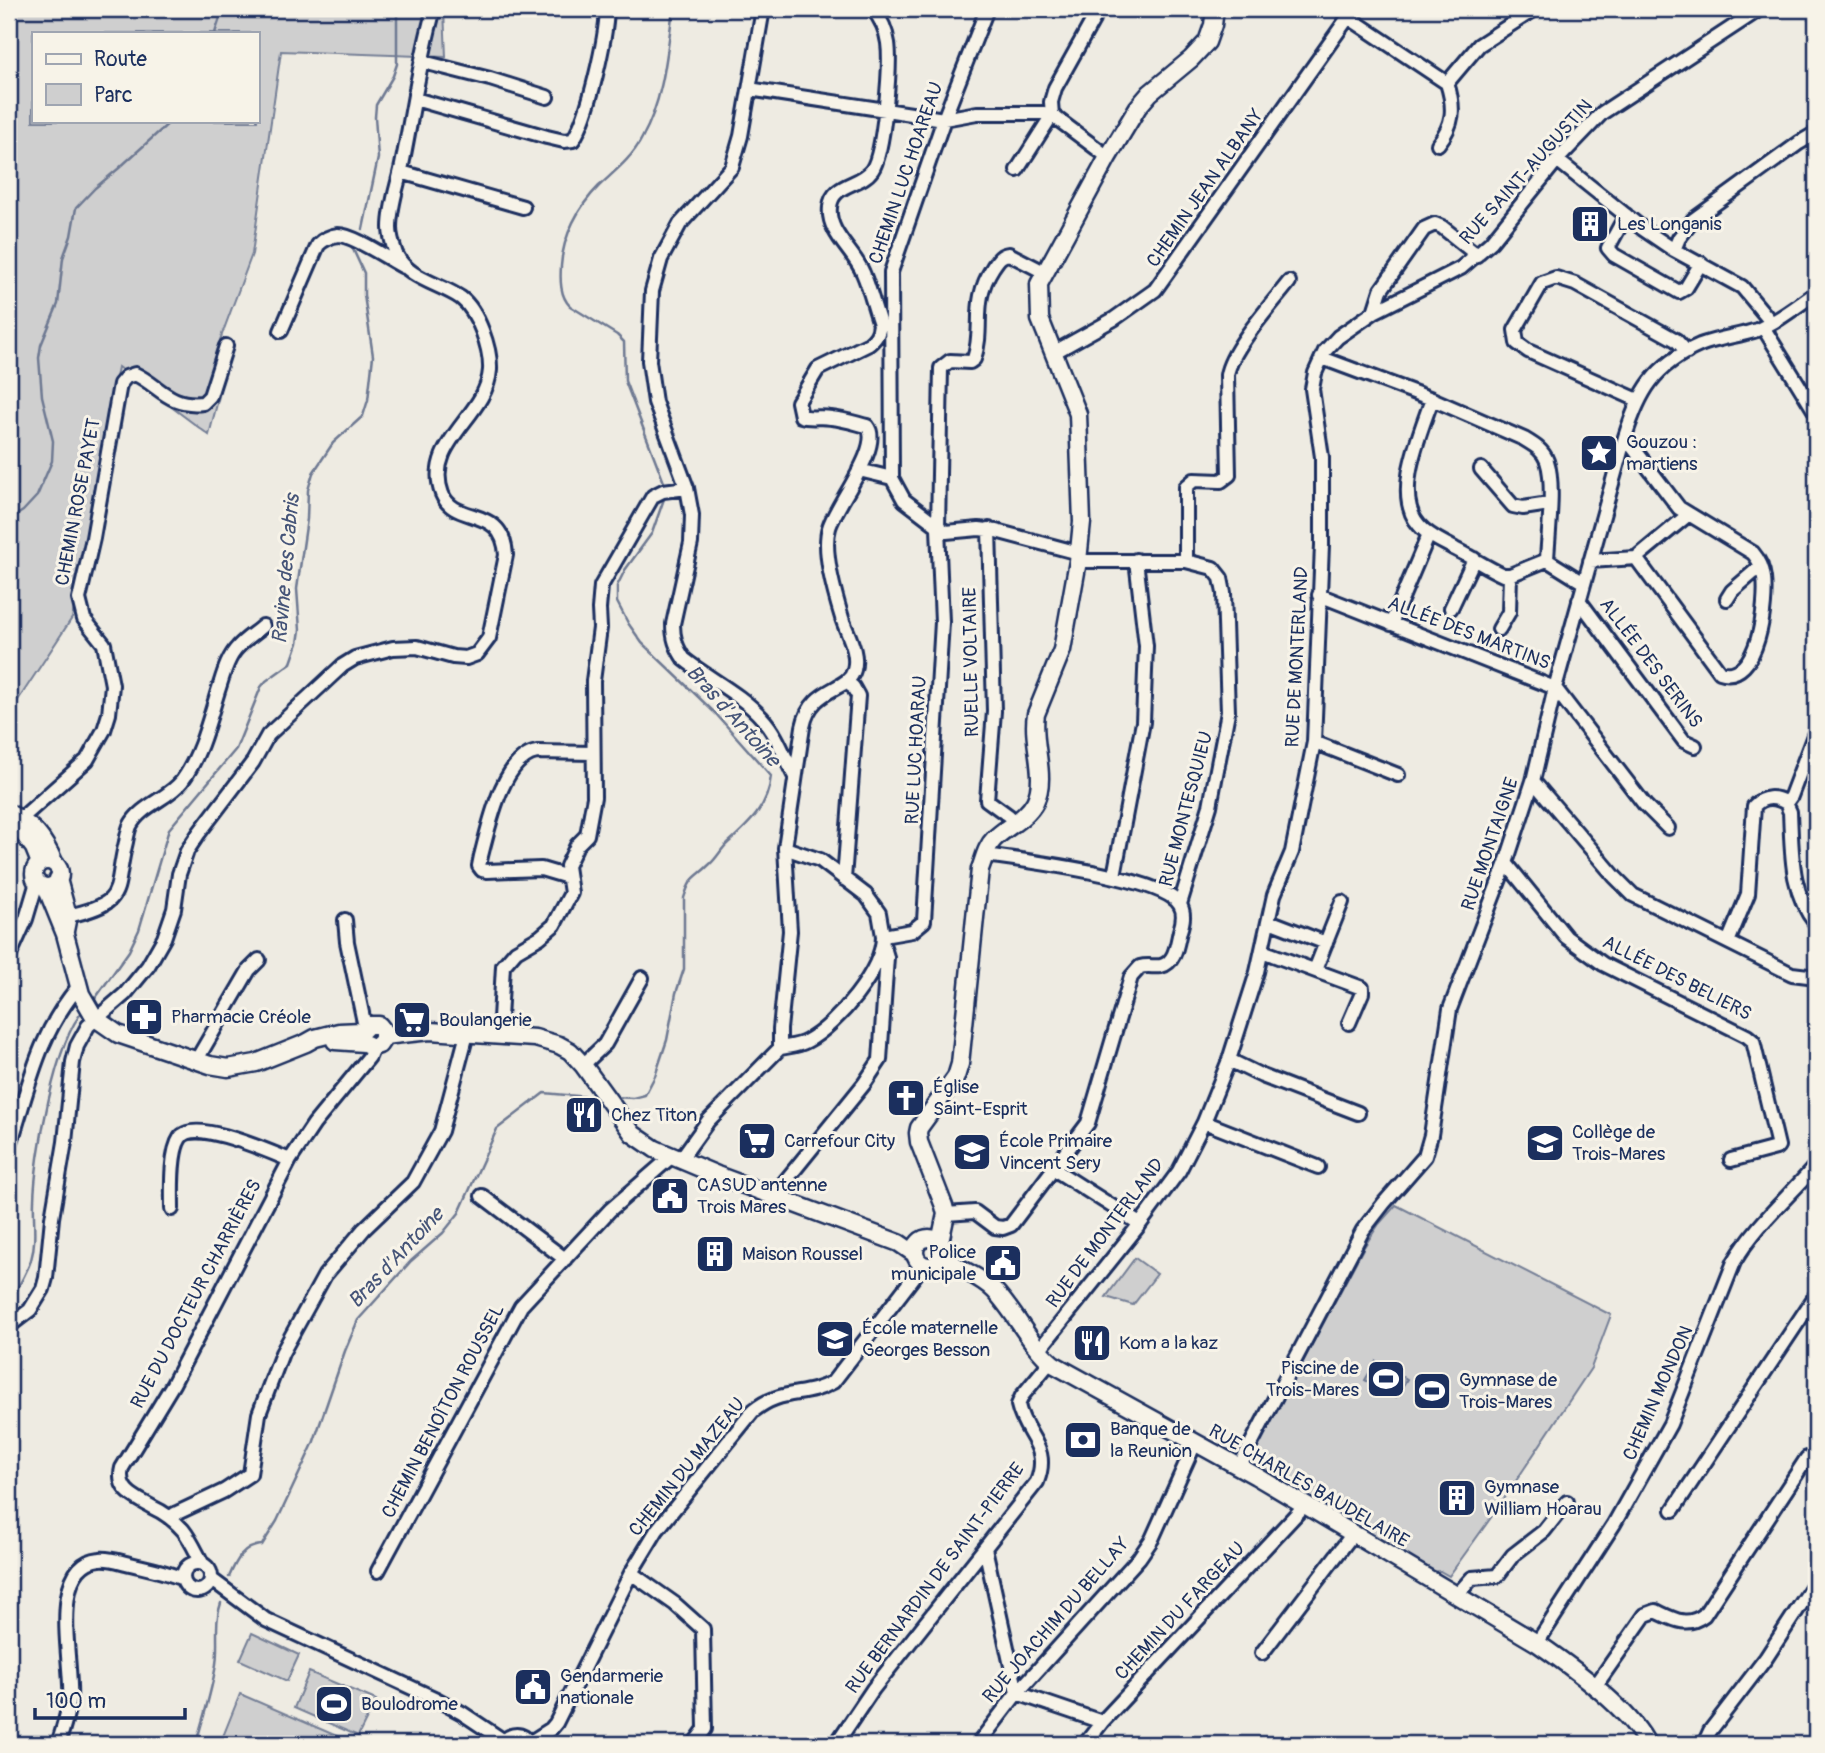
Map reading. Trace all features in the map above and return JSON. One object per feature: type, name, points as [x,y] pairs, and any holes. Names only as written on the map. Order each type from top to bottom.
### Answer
[{"type":"main road","points":[[935,1247],[919,1128],[956,1077],[960,1064],[980,869],[994,839],[1028,812],[1038,791],[1040,779],[1034,724],[1062,650],[1082,522],[1080,427],[1074,400],[1040,319],[1039,284],[1138,107],[1207,42],[1215,9]]},
{"type":"main road","points":[[14,818],[36,831],[79,990],[93,1014]]},
{"type":"main road","points":[[47,875],[68,916],[65,934]]},
{"type":"main road","name":"RUE CHARLES BAUDELAIRE","points":[[93,1014],[118,1034],[228,1069],[256,1063],[306,1043],[430,1031],[546,1040],[570,1051],[637,1137],[675,1159],[899,1242],[935,1247],[992,1289],[1044,1356],[1305,1505],[1537,1643],[1568,1665],[1620,1710],[1643,1735],[1647,1744]]},
{"type":"street","points":[[404,267],[391,240],[390,226],[434,9]]},
{"type":"street","points":[[415,99],[547,137],[573,140],[592,88],[607,9]]},
{"type":"street","points":[[763,9],[741,136],[732,167],[680,224],[661,259],[652,291],[649,361],[654,402],[687,488],[692,516],[691,543],[673,624],[677,650],[684,659],[763,719],[794,775]]},
{"type":"street","points":[[873,9],[882,21],[888,41],[889,83],[874,168],[839,190],[829,209],[835,229],[863,271],[880,324],[879,330],[869,344],[818,369],[798,401],[799,412],[805,418],[830,418],[867,426],[870,430],[872,441],[829,528],[828,545],[835,591],[854,654],[854,670],[846,682],[818,698],[805,716],[785,848],[790,940],[780,1048],[808,1041],[836,1018],[855,997],[880,955],[883,940]]},
{"type":"street","name":"CHEMIN LUC HOAREAU","points":[[892,478],[891,272],[944,119],[987,9]]},
{"type":"street","points":[[1017,170],[1052,115],[1051,102],[1055,88],[1099,9]]},
{"type":"street","points":[[1447,83],[1479,45],[1535,9]]},
{"type":"street","name":"RUE SAINT-AUGUSTIN","points":[[1322,358],[1338,337],[1374,312],[1461,268],[1478,255],[1557,159],[1602,113],[1760,9]]},
{"type":"street","points":[[1351,13],[1447,83],[1453,106],[1452,119],[1437,144]]},
{"type":"street","name":"CHEMIN JEAN ALBANY","points":[[1053,353],[1114,319],[1155,290],[1351,13]]},
{"type":"street","points":[[423,62],[547,97]]},
{"type":"street","points":[[749,89],[944,119],[977,113],[1052,115],[1108,157]]},
{"type":"street","points":[[1675,250],[1679,238],[1693,220],[1816,133]]},
{"type":"street","points":[[1557,159],[1626,215],[1675,250],[1742,287],[1767,325],[1816,413]]},
{"type":"street","points":[[401,172],[523,207]]},
{"type":"street","points":[[1626,215],[1608,248],[1614,255],[1679,292],[1686,288],[1701,263]]},
{"type":"street","points":[[1374,312],[1381,290],[1424,229],[1436,224],[1478,255]]},
{"type":"street","points":[[9,1325],[30,1310],[43,1289],[77,1046],[93,1014],[125,994],[148,966],[164,938],[174,909],[179,874],[187,851],[253,762],[268,736],[342,666],[355,658],[393,648],[416,647],[466,658],[477,654],[489,638],[506,555],[505,543],[499,530],[488,520],[454,508],[447,502],[442,493],[439,466],[447,444],[485,392],[490,371],[486,337],[463,299],[344,236],[337,235],[318,245],[281,331]]},
{"type":"street","name":"RUE LUC HOARAU","points":[[883,940],[918,928],[924,922],[927,912],[941,636],[938,528],[941,368],[950,361],[970,362],[976,356],[981,292],[984,282],[1000,257],[1009,254],[1044,272]]},
{"type":"street","points":[[1638,400],[1528,351],[1517,343],[1515,330],[1542,283],[1556,278],[1575,284],[1676,340],[1687,352]]},
{"type":"street","points":[[1186,561],[1187,485],[1199,479],[1221,481],[1229,475],[1229,365],[1289,282]]},
{"type":"street","name":"RUE MONTAIGNE","points":[[1239,1467],[1363,1230],[1425,1156],[1432,1135],[1450,1009],[1506,863],[1532,781],[1590,561],[1638,400],[1653,377],[1687,352],[1700,345],[1767,325],[1816,293]]},
{"type":"street","name":"CHEMIN ROSE PAYET","points":[[14,818],[67,780],[87,760],[104,730],[109,714],[112,685],[104,644],[84,619],[79,599],[93,538],[120,384],[126,377],[135,374],[160,393],[203,404],[210,396],[226,346]]},
{"type":"street","points":[[1322,358],[1432,399],[1537,447],[1547,461],[1548,468],[1547,560]]},
{"type":"street","name":"RUE DE MONTERLAND","points":[[1044,1356],[1179,1171],[1204,1122],[1229,1060],[1257,972],[1274,895],[1292,852],[1314,742],[1322,545],[1322,457],[1312,389],[1322,358]]},
{"type":"street","points":[[1432,399],[1414,455],[1408,489],[1408,503],[1413,517],[1429,534],[1499,573],[1510,575],[1547,560]]},
{"type":"street","points":[[1625,437],[1669,497],[1689,514],[1753,553],[1761,566],[1765,589],[1759,641],[1738,671],[1724,674],[1717,669],[1636,558]]},
{"type":"street","points":[[1481,469],[1513,506],[1523,508],[1549,504]]},
{"type":"street","points":[[859,470],[892,478],[904,500],[938,528],[953,533],[989,529],[1078,557]]},
{"type":"street","points":[[499,1036],[503,966],[516,951],[554,925],[571,893],[567,866],[587,835],[591,820],[594,797],[593,681],[600,628],[601,586],[653,496],[663,491],[687,488]]},
{"type":"street","points":[[1590,561],[1636,558],[1689,514]]},
{"type":"street","name":"RUELLE VOLTAIRE","points":[[989,529],[994,711],[987,800],[1014,823]]},
{"type":"street","points":[[1391,624],[1429,534]]},
{"type":"street","name":"RUE MONTESQUIEU","points":[[935,1247],[975,1212],[995,1227],[1011,1225],[1088,1123],[1131,977],[1139,967],[1163,965],[1174,954],[1184,919],[1180,904],[1220,765],[1227,728],[1229,693],[1223,584],[1213,568],[1186,561],[1078,557]]},
{"type":"street","points":[[1451,608],[1474,559]]},
{"type":"street","points":[[1114,876],[1143,722],[1146,646],[1136,560]]},
{"type":"street","points":[[1547,560],[1584,583]]},
{"type":"street","points":[[1727,599],[1761,566]]},
{"type":"street","points":[[1499,629],[1509,612],[1510,575]]},
{"type":"street","name":"ALLÉE DES MARTINS","points":[[1319,595],[1555,688],[1645,805],[1668,828]]},
{"type":"street","name":"ALLÉE DES SERINS","points":[[1580,600],[1684,741],[1695,746]]},
{"type":"street","points":[[68,916],[96,910],[113,897],[121,878],[123,853],[130,827],[141,811],[164,798],[182,780],[202,742],[226,667],[237,648],[263,626]]},
{"type":"street","points":[[844,879],[858,696],[846,682]]},
{"type":"street","points":[[1786,803],[1816,730]]},
{"type":"street","points":[[1314,742],[1398,775]]},
{"type":"street","points":[[568,877],[541,869],[487,872],[480,866],[481,856],[500,792],[518,761],[537,752],[593,753]]},
{"type":"street","points":[[1532,781],[1633,895],[1792,974],[1816,977]]},
{"type":"street","points":[[1728,942],[1748,894],[1754,806],[1759,801],[1772,797],[1786,803],[1790,812],[1796,887],[1807,912],[1816,924]]},
{"type":"street","points":[[774,1195],[864,1084],[880,1060],[887,957],[876,906],[866,895],[814,857],[785,848]]},
{"type":"street","points":[[985,855],[1080,868],[1114,876],[1168,895],[1180,904]]},
{"type":"street","name":"ALLÉE DES BELIERS","points":[[1506,863],[1566,937],[1583,952],[1753,1041],[1779,1143],[1776,1149],[1731,1160]]},
{"type":"street","points":[[9,957],[47,875]]},
{"type":"street","points":[[1315,970],[1342,902]]},
{"type":"street","points":[[345,920],[347,942],[372,1035]]},
{"type":"street","points":[[1269,921],[1326,943]]},
{"type":"street","points":[[1262,951],[1362,988],[1349,1023]]},
{"type":"street","points":[[197,1061],[249,970],[259,960]]},
{"type":"street","points":[[583,1065],[605,1044],[642,978]]},
{"type":"street","points":[[9,1148],[33,1065],[58,1011],[79,990]]},
{"type":"street","points":[[170,1518],[224,1491],[250,1474],[259,1414],[282,1353],[325,1275],[364,1229],[413,1182],[441,1131],[467,1034]]},
{"type":"street","name":"RUE DU DOCTEUR CHARRIÈRES","points":[[190,1569],[194,1547],[182,1529],[170,1518],[126,1491],[120,1475],[122,1468],[173,1384],[290,1160],[314,1124],[369,1057],[372,1035]]},
{"type":"street","name":"CHEMIN BENOÎTON ROUSSEL","points":[[377,1571],[521,1306],[610,1210],[675,1159],[708,1121],[780,1048]]},
{"type":"street","points":[[1229,1060],[1262,1076],[1358,1113]]},
{"type":"street","points":[[1204,1122],[1318,1167]]},
{"type":"street","points":[[172,1209],[173,1168],[180,1138],[184,1135],[199,1132],[241,1139],[290,1160]]},
{"type":"street","name":"CHEMIN MONDON","points":[[1537,1643],[1614,1524],[1663,1437],[1734,1262],[1757,1227],[1816,1165]]},
{"type":"street","points":[[1052,1168],[1140,1224]]},
{"type":"street","points":[[482,1196],[565,1259]]},
{"type":"street","name":"CHEMIN DU MAZEAU","points":[[530,1744],[556,1723],[631,1573],[657,1530],[753,1411],[773,1398],[817,1391],[833,1382],[935,1247]]},
{"type":"street","points":[[1673,1510],[1816,1296]]},
{"type":"street","name":"RUE BERNARDIN DE SAINT-PIERRE","points":[[836,1744],[873,1689],[1037,1482],[1041,1470],[1041,1450],[1024,1425],[1018,1405],[1044,1356]]},
{"type":"street","name":"RUE JOACHIM DU BELLAY","points":[[978,1744],[1017,1693],[1139,1558],[1152,1539],[1195,1443]]},
{"type":"street","points":[[1594,1688],[1645,1615],[1656,1611],[1688,1623],[1704,1615],[1807,1458]]},
{"type":"street","points":[[1456,1596],[1472,1578],[1497,1576],[1513,1555],[1544,1531],[1567,1502]]},
{"type":"street","name":"CHEMIN DU FARGEAU","points":[[1085,1744],[1102,1722],[1305,1505]]},
{"type":"street","points":[[1262,1653],[1352,1535]]},
{"type":"street","points":[[985,1548],[1017,1693],[1102,1722]]},
{"type":"street","points":[[58,1744],[70,1697],[66,1602],[70,1581],[77,1571],[99,1559],[170,1573],[208,1568],[210,1583]]},
{"type":"street","points":[[190,1569],[187,1587],[195,1591],[210,1583]]},
{"type":"street","points":[[631,1573],[675,1604],[703,1629],[705,1729],[694,1744]]},
{"type":"street","points":[[1703,1744],[1766,1658],[1816,1581]]},
{"type":"street","points":[[210,1583],[266,1620],[462,1713],[503,1742],[511,1736],[520,1735],[530,1744]]},
{"type":"green space","points":[[9,9],[444,9],[446,57],[281,51],[252,254],[220,340],[220,392],[209,435],[118,367],[72,618],[9,714]]},
{"type":"green space","name":"Gymnase de Trois-Mares","points":[[1396,1205],[1611,1315],[1591,1368],[1449,1576],[1440,1571],[1429,1572],[1256,1463],[1258,1446],[1364,1247]]},
{"type":"green space","points":[[1135,1258],[1157,1274],[1133,1305],[1106,1297]]},
{"type":"green space","points":[[252,1633],[299,1655],[287,1681],[240,1660]]},
{"type":"green space","name":"Boulodrome","points":[[309,1672],[376,1700],[358,1736],[294,1708]]},
{"type":"green space","points":[[240,1694],[355,1744],[220,1744]]},
{"type":"shaded area","name":"Piscine de Trois-Mares","points":[[1376,1361],[1407,1379],[1396,1397],[1365,1380]]},
{"type":"waterway","points":[[215,32],[223,9]]},
{"type":"waterway","name":"Ravine des Cabris","points":[[363,229],[378,158],[376,105],[397,64],[397,9]]},
{"type":"waterway","name":"Bras d'Antoine","points":[[665,485],[625,381],[624,342],[570,306],[562,293],[561,277],[562,255],[568,233],[578,213],[591,194],[633,152],[649,123],[664,75],[673,9]]},
{"type":"waterway","points":[[9,520],[23,511],[37,496],[52,461],[53,441],[42,396],[39,358],[41,345],[58,304],[63,258],[71,236],[76,208],[170,122]]},
{"type":"waterway","name":"Ravine des Cabris","points":[[92,1003],[129,951],[139,930],[169,829],[236,749],[261,687],[291,663],[298,643],[300,630],[297,589],[307,519],[308,490],[313,473],[333,443],[363,416],[368,400],[373,356],[364,295],[364,273],[351,245]]},
{"type":"waterway","name":"Bras d'Antoine","points":[[614,1097],[633,1098],[645,1095],[655,1076],[667,1040],[676,993],[684,969],[684,898],[689,885],[757,814],[766,797],[771,776],[716,714],[642,643],[617,602],[617,586],[625,570],[652,533],[665,496]]},
{"type":"waterway","name":"Ravine des Cabris","points":[[9,1303],[27,1271],[33,1253],[35,1181],[48,1100],[64,1046],[84,1010]]},
{"type":"waterway","name":"Bras d'Antoine","points":[[229,1577],[241,1555],[250,1548],[262,1545],[277,1521],[313,1444],[358,1320],[459,1213],[497,1129],[544,1093],[600,1098]]},
{"type":"waterway","name":"Bras d'Antoine","points":[[196,1744],[214,1674],[221,1603]]},
{"type":"place","name":"Les Longanis","points":[[1590,224]]},
{"type":"place","name":"Gouzou : martiens","points":[[1599,453]]},
{"type":"place","name":"Pharmacie Créole","points":[[144,1017]]},
{"type":"place","name":"Boulangerie","points":[[412,1020]]},
{"type":"place","name":"Église Saint-Esprit","points":[[906,1098]]},
{"type":"place","name":"Chez Titon","points":[[584,1115]]},
{"type":"place","name":"Carrefour City","points":[[757,1141]]},
{"type":"place","name":"Collège de Trois-Mares","points":[[1545,1143]]},
{"type":"place","name":"École Primaire Vincent Sery","points":[[972,1152]]},
{"type":"place","name":"CASUD antenne Trois Mares","points":[[670,1196]]},
{"type":"place","name":"Maison Roussel","points":[[715,1254]]},
{"type":"place","name":"Police municipale","points":[[1003,1263]]},
{"type":"place","name":"École maternelle Georges Besson","points":[[835,1339]]},
{"type":"place","name":"Kom a la kaz","points":[[1092,1343]]},
{"type":"place","name":"Piscine de Trois-Mares","points":[[1386,1379]]},
{"type":"place","name":"Gymnase de Trois-Mares","points":[[1432,1391]]},
{"type":"place","name":"Banque de la Reunion","points":[[1083,1440]]},
{"type":"place","name":"Gymnase William Hoarau","points":[[1457,1498]]},
{"type":"place","name":"Gendarmerie nationale","points":[[533,1687]]},
{"type":"place","name":"Boulodrome","points":[[334,1704]]}]
